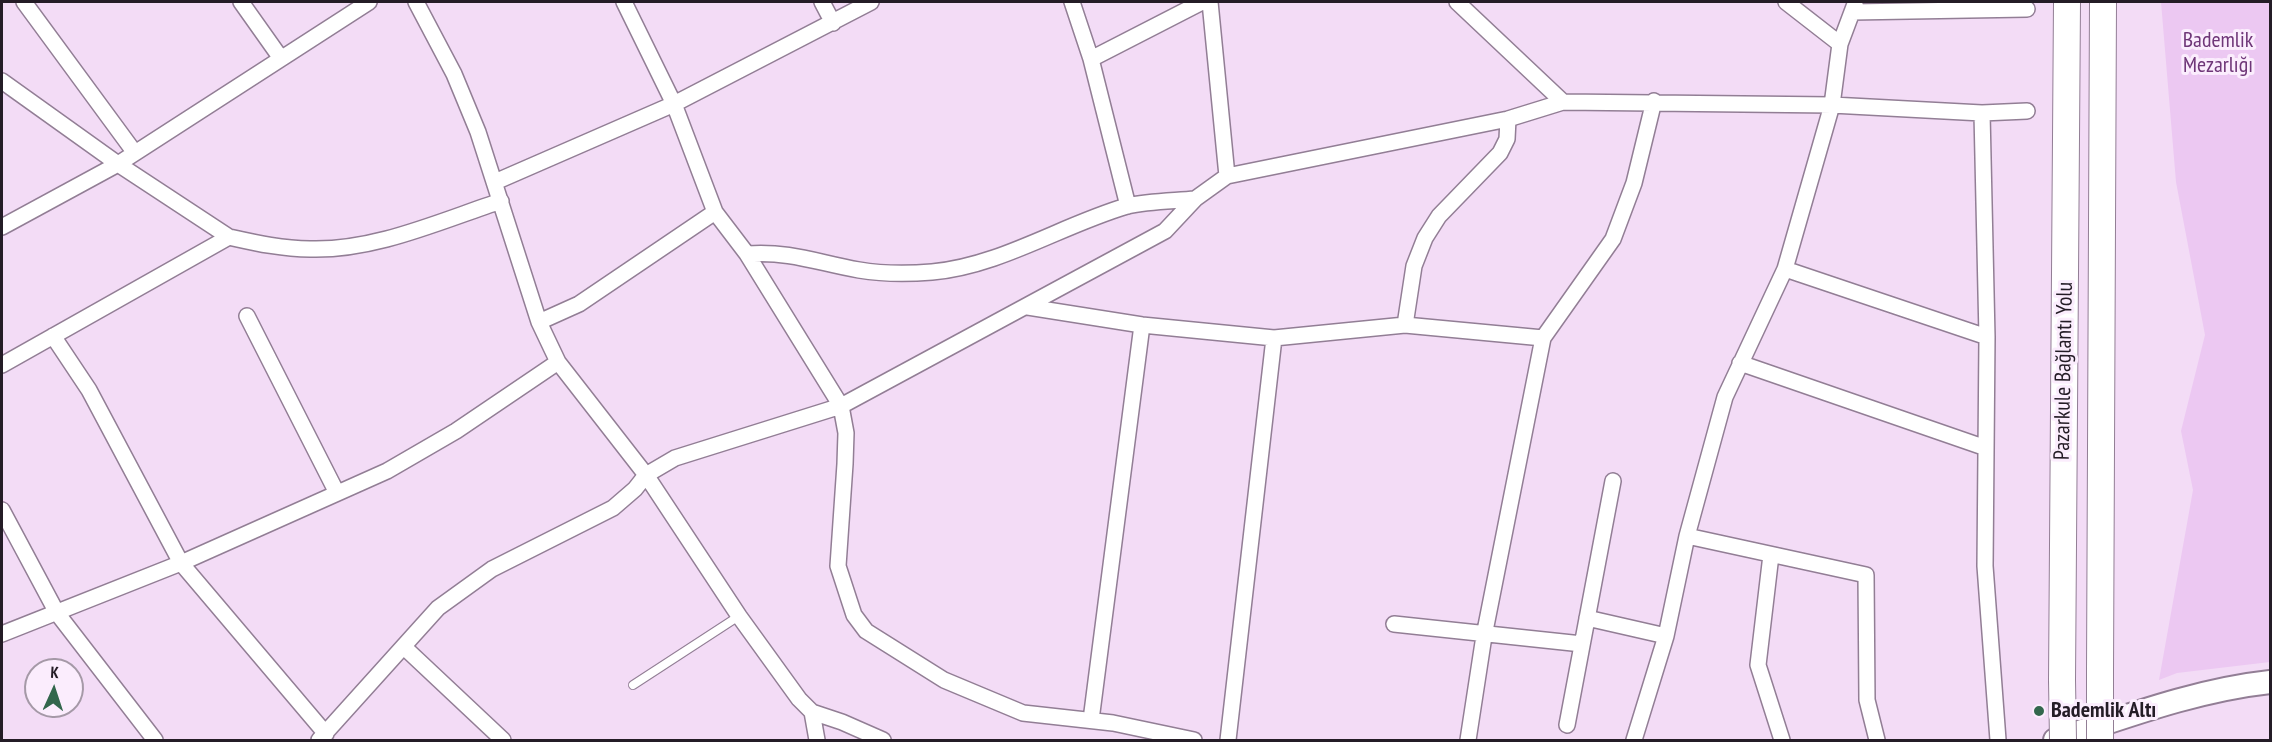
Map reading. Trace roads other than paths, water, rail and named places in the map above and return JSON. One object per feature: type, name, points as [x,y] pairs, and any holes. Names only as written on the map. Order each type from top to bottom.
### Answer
[{"type":"main road","name":"Pazarkule Bağlantı Yolu","points":[[2063,741],[2067,2]]},
{"type":"main road","name":"Pazarkule Bağlantı Yolu","points":[[2100,741],[2103,2]]},
{"type":"street","points":[[24,2],[135,153]]},
{"type":"street","points":[[241,2],[280,57]]},
{"type":"street","points":[[2,227],[118,164],[280,57],[369,2]]},
{"type":"street","points":[[416,2],[454,74],[495,182],[539,322],[558,362],[646,475],[739,616],[799,699],[812,712],[842,722],[883,741]]},
{"type":"street","points":[[624,2],[674,104],[715,212],[747,254],[841,406],[846,433],[838,566],[854,615],[866,631],[944,680],[1023,713],[1091,720],[1194,741]]},
{"type":"street","points":[[822,2],[833,23]]},
{"type":"street","points":[[495,182],[674,104],[872,2]]},
{"type":"street","points":[[1072,2],[1091,59],[1128,206]]},
{"type":"street","points":[[1091,59],[1202,2]]},
{"type":"street","points":[[1210,2],[1227,176]]},
{"type":"street","points":[[1457,2],[1563,102]]},
{"type":"street","points":[[1786,2],[1840,44]]},
{"type":"street","points":[[1634,741],[1666,636],[1688,536],[1725,397],[1785,269],[1832,105],[1840,44],[1854,7],[2027,9]]},
{"type":"street","points":[[2,81],[118,164],[229,237],[282,248],[345,247],[375,241],[501,201]]},
{"type":"street","points":[[1468,741],[1485,633],[1543,338],[1613,239],[1634,183],[1654,101]]},
{"type":"street","points":[[53,336],[89,390],[181,563],[323,737],[438,608],[492,568],[613,508],[635,489],[646,475],[675,458],[841,406],[1028,307],[1165,231],[1195,199],[1227,176],[1508,119],[1563,102],[1654,101],[1832,105],[1982,113],[2027,111]]},
{"type":"street","points":[[1982,113],[1987,337],[1985,566],[1998,741]]},
{"type":"street","points":[[1406,326],[1414,266],[1425,238],[1444,210],[1500,153],[1507,139],[1508,119]]},
{"type":"street","points":[[747,254],[773,252],[796,255],[859,270],[887,273],[934,272],[974,264],[1128,206],[1195,199]]},
{"type":"street","points":[[539,322],[579,304],[715,212]]},
{"type":"street","points":[[2,365],[229,237]]},
{"type":"street","points":[[1785,269],[1987,337]]},
{"type":"street","points":[[1028,307],[1142,325],[1274,338],[1406,326],[1543,338]]},
{"type":"street","points":[[247,316],[337,493]]},
{"type":"street","points":[[1091,720],[1142,325]]},
{"type":"street","points":[[1228,741],[1274,338]]},
{"type":"street","points":[[2,634],[181,563],[387,471],[422,452],[558,362]]},
{"type":"street","points":[[1740,363],[1986,448]]},
{"type":"street","points":[[1567,725],[1613,482]]},
{"type":"street","points":[[2,510],[57,613],[155,741]]},
{"type":"street","points":[[1688,536],[1866,575],[1867,700],[1877,741]]},
{"type":"street","points":[[1771,555],[1758,665],[1782,741]]},
{"type":"street","points":[[1587,618],[1666,636]]},
{"type":"street","points":[[1394,624],[1582,644]]},
{"type":"street","points":[[404,647],[503,741]]},
{"type":"street","points":[[2055,741],[2136,713],[2217,691],[2271,682]]},
{"type":"street","points":[[812,712],[817,741]]},
{"type":"lane","points":[[633,685],[739,616]]},
{"type":"place","name":"Bademlik Altı","points":[[2039,711]]},
{"type":"park label","name":"Bademlik Mezarlığı","points":[[2218,54]]}]
